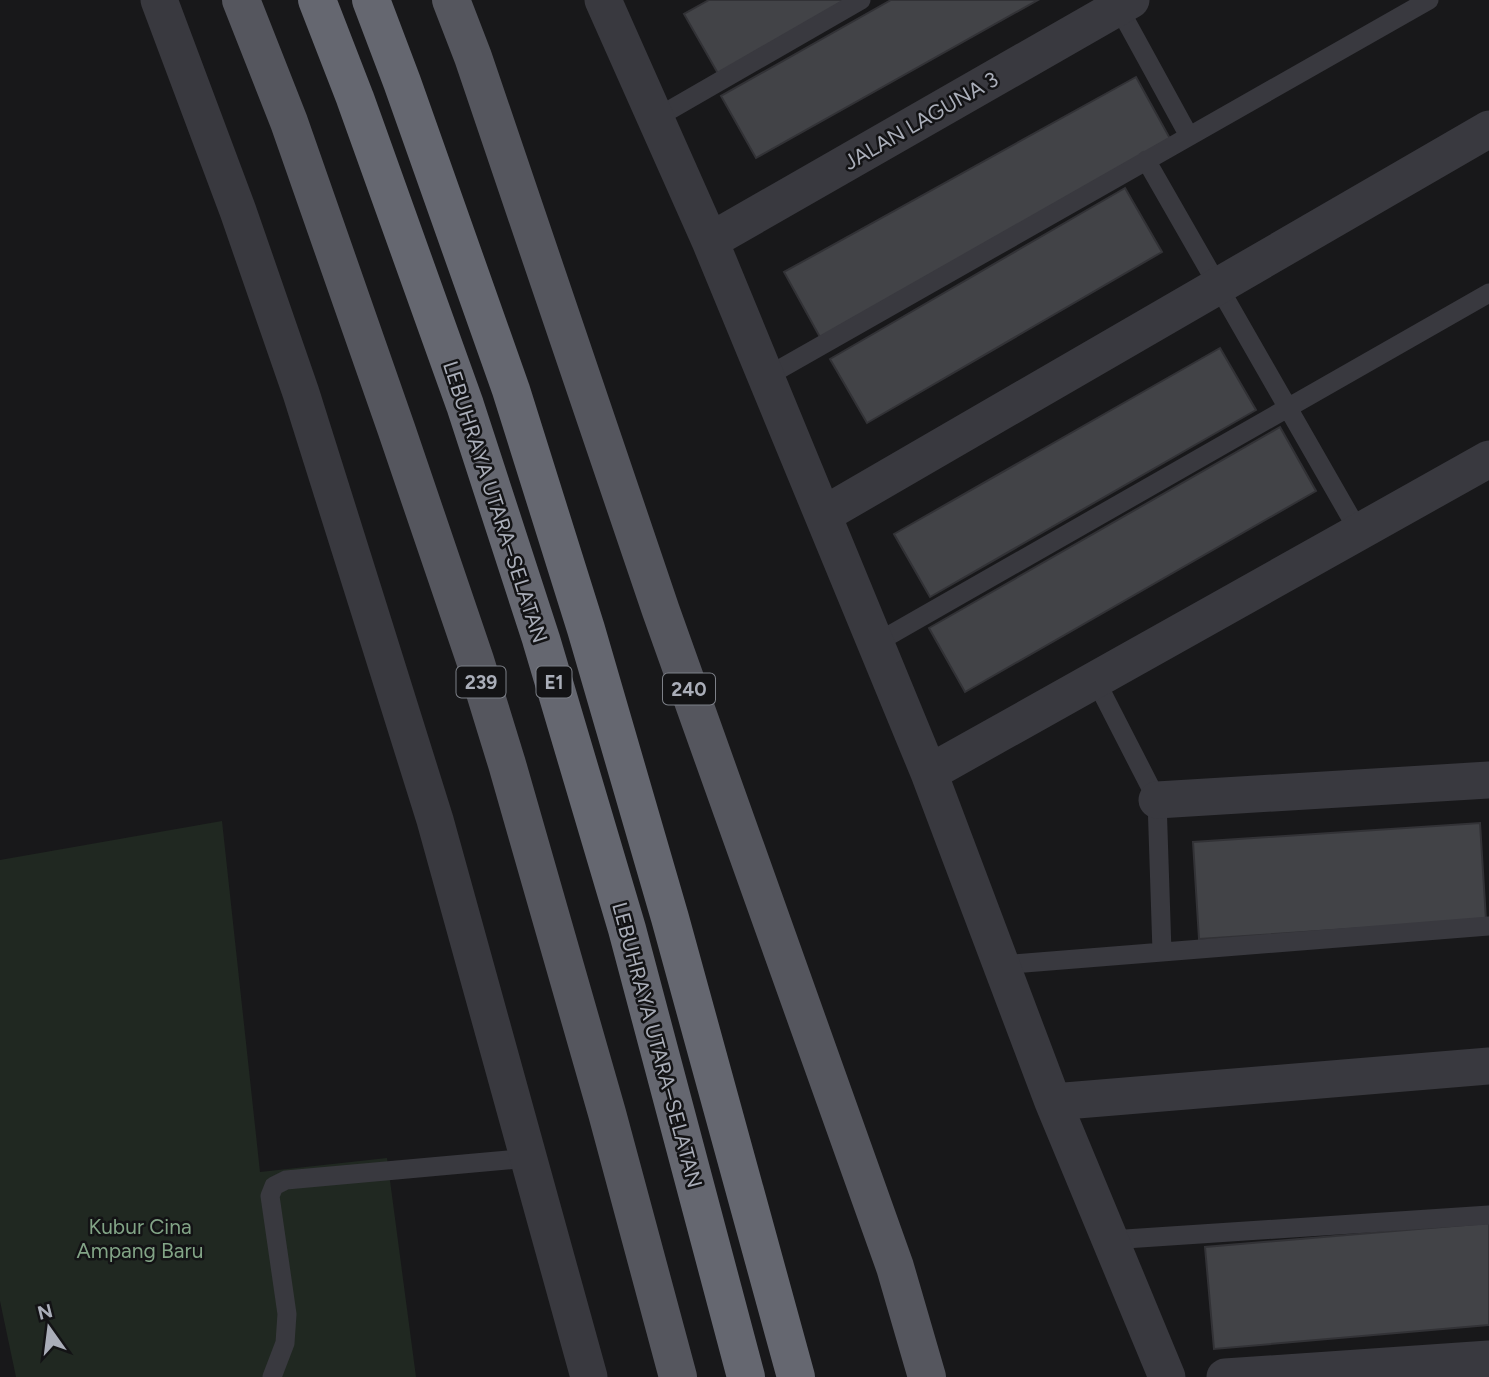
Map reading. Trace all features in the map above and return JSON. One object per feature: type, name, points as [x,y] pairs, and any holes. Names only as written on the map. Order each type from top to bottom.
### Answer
[{"type":"highway","name":"LEBUHRAYA UTARA–SELATAN","points":[[317,0],[465,405],[541,639],[626,929],[746,1377]]},
{"type":"highway","name":"E1","points":[[371,0],[512,390],[582,616],[670,918],[796,1377]]},
{"type":"main road","name":"239","points":[[241,0],[293,135],[397,428],[475,660],[607,1113],[678,1377]]},
{"type":"main road","name":"240","points":[[451,0],[661,611],[895,1267],[927,1377]]},
{"type":"street","points":[[159,0],[238,211],[301,393],[435,820],[589,1377]]},
{"type":"street","points":[[603,0],[710,241],[876,643],[929,773],[1053,1102],[1167,1377]]},
{"type":"street","name":"JALAN LAGUNA 3","points":[[710,241],[1121,2]]},
{"type":"street","points":[[823,514],[1489,129]]},
{"type":"street","points":[[929,773],[1489,459]]},
{"type":"street","points":[[1157,800],[1489,780]]},
{"type":"street","points":[[1053,1102],[1489,1066]]},
{"type":"street","points":[[1225,1377],[1489,1359]]},
{"type":"lane","points":[[656,118],[861,0]]},
{"type":"lane","points":[[766,377],[1429,0]]},
{"type":"lane","points":[[1121,2],[1189,136]]},
{"type":"lane","points":[[1146,160],[1359,533]]},
{"type":"lane","points":[[876,643],[1489,293]]},
{"type":"lane","points":[[1096,681],[1157,800],[1162,953]]},
{"type":"lane","points":[[1001,965],[1489,926]]},
{"type":"lane","points":[[272,1377],[285,1343],[286,1314],[270,1196],[274,1186],[286,1180],[529,1158]]},
{"type":"lane","points":[[1110,1240],[1489,1215]]},
{"type":"green space","name":"Kubur Cina Ampang Baru","points":[[222,821],[260,1172],[387,1158],[416,1377],[16,1377],[0,1301],[0,860]]},
{"type":"building","points":[[709,0],[853,0],[720,77],[684,14]]},
{"type":"building","points":[[891,0],[1038,0],[756,158],[721,96]]},
{"type":"building","points":[[1136,77],[1173,144],[821,339],[784,272]]},
{"type":"building","points":[[1125,188],[1162,252],[867,423],[830,359]]},
{"type":"building","points":[[1220,348],[1256,410],[930,597],[894,534]]},
{"type":"building","points":[[1280,427],[1316,491],[965,692],[929,628]]},
{"type":"building","points":[[1480,823],[1486,920],[1199,939],[1193,842]]},
{"type":"building","points":[[1489,1223],[1489,1325],[1214,1349],[1205,1247]]}]
